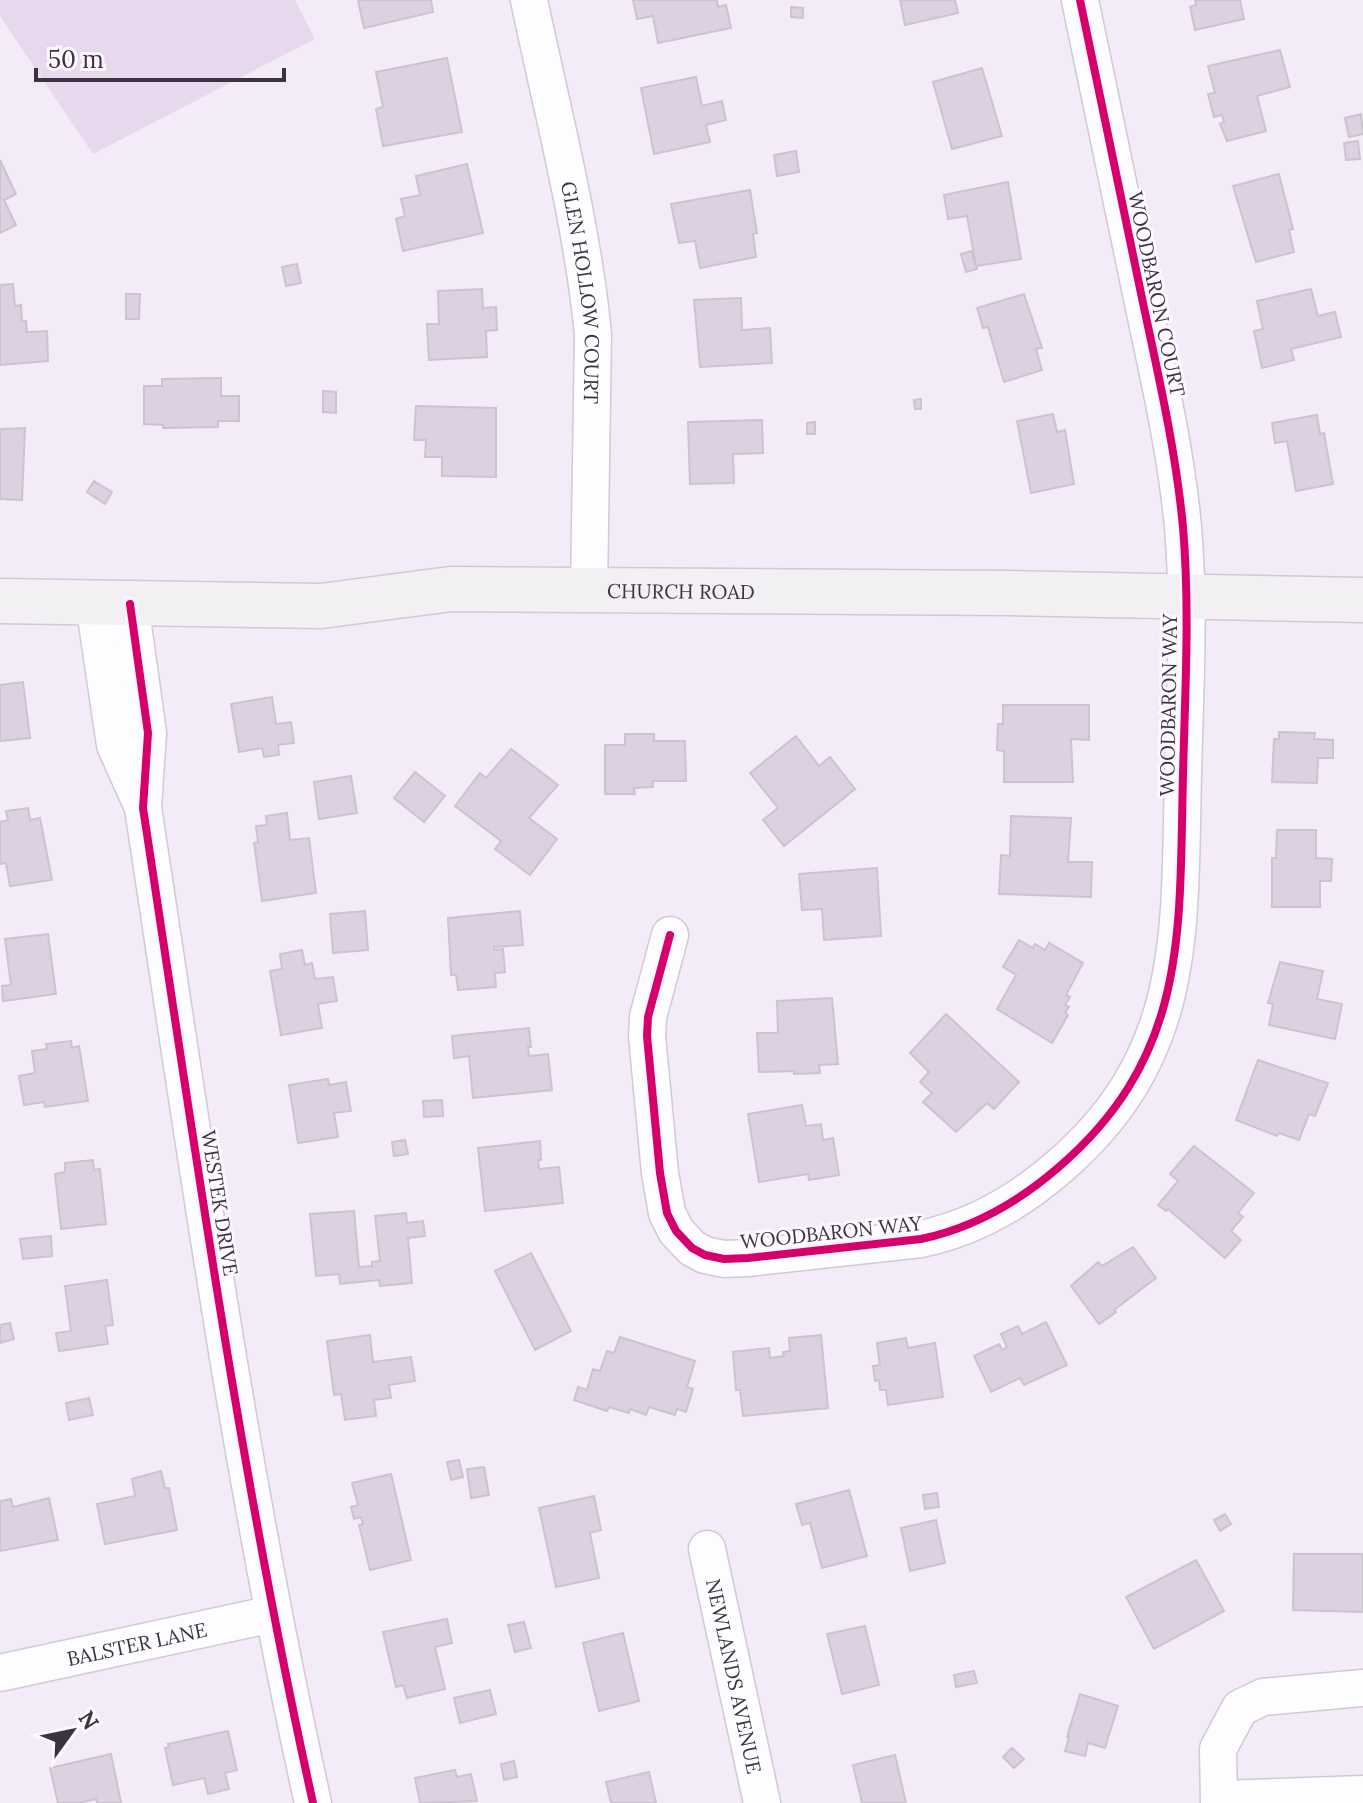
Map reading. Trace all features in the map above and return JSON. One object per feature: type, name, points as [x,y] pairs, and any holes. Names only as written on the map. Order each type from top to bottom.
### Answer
[{"type":"main road","name":"CHURCH ROAD","points":[[0,601],[321,606],[451,589],[1363,600]]},
{"type":"street","name":"GLEN HOLLOW COURT","points":[[529,0],[590,297],[593,334],[589,591]]},
{"type":"street","name":"WOODBARON COURT","points":[[1080,0],[1171,438],[1182,523],[1187,597]]},
{"type":"street","name":"WOODBARON WAY","points":[[670,935],[648,1017],[647,1036],[660,1173],[667,1213],[676,1231],[692,1248],[724,1259],[748,1258],[938,1236],[990,1215],[1040,1184],[1086,1143],[1119,1105],[1140,1068],[1160,1020],[1171,980],[1179,921],[1187,597]]},
{"type":"street","name":"WESTEK DRIVE","points":[[112,603],[115,745],[143,808],[240,1435],[273,1614],[313,1803]]},
{"type":"street","name":"NEWLANDS AVENUE","points":[[707,1549],[762,1803]]},
{"type":"street","name":"BALSTER LANE","points":[[0,1673],[273,1614]]},
{"type":"street","points":[[1363,1688],[1263,1697],[1240,1708],[1218,1749],[1219,1801],[1363,1794]]},
{"type":"shaded area","points":[[0,0],[295,0],[315,39],[93,154],[0,16]]},
{"type":"building","points":[[358,0],[431,0],[433,12],[364,28]]},
{"type":"building","points":[[633,0],[717,0],[718,7],[726,5],[731,28],[658,43],[653,16],[637,19]]},
{"type":"building","points":[[900,0],[955,0],[958,13],[905,25]]},
{"type":"building","points":[[1195,0],[1240,0],[1244,19],[1195,30],[1190,7],[1196,5]]},
{"type":"building","points":[[791,7],[803,8],[803,18],[791,17]]},
{"type":"building","points":[[1280,50],[1290,87],[1257,96],[1266,131],[1227,141],[1220,124],[1224,122],[1222,115],[1214,117],[1208,94],[1215,93],[1208,66]]},
{"type":"building","points":[[447,58],[462,132],[383,146],[376,109],[383,107],[376,72]]},
{"type":"building","points":[[982,68],[1002,136],[952,149],[933,82]]},
{"type":"building","points":[[696,77],[702,106],[722,101],[726,120],[706,125],[710,142],[654,154],[641,88]]},
{"type":"building","points":[[1361,114],[1363,134],[1349,137],[1345,118]]},
{"type":"building","points":[[1358,141],[1360,159],[1346,160],[1344,143]]},
{"type":"building","points":[[796,151],[799,172],[777,176],[774,155]]},
{"type":"building","points":[[0,160],[16,194],[4,200],[16,225],[0,233]]},
{"type":"building","points":[[467,164],[483,233],[403,251],[396,219],[405,216],[401,199],[420,195],[416,176]]},
{"type":"building","points":[[1279,174],[1293,229],[1289,230],[1294,252],[1256,262],[1233,186]]},
{"type":"building","points":[[1008,182],[1021,259],[976,266],[967,216],[948,219],[944,195]]},
{"type":"building","points":[[750,190],[757,233],[753,234],[756,257],[700,268],[695,241],[679,243],[671,204]]},
{"type":"building","points":[[971,251],[977,269],[966,272],[961,254]]},
{"type":"building","points":[[297,264],[301,283],[286,286],[282,267]]},
{"type":"building","points":[[13,284],[15,306],[21,305],[22,321],[26,321],[27,332],[47,331],[48,361],[0,365],[0,285]]},
{"type":"building","points":[[482,289],[483,308],[496,307],[497,330],[486,331],[487,357],[429,360],[427,324],[439,324],[438,291]]},
{"type":"building","points":[[1311,289],[1318,316],[1335,312],[1341,337],[1291,349],[1294,360],[1262,368],[1254,331],[1263,329],[1257,301]]},
{"type":"building","points":[[126,294],[140,294],[139,319],[126,319]]},
{"type":"building","points":[[1024,294],[1042,348],[1036,349],[1042,370],[1004,382],[988,327],[983,328],[977,308]]},
{"type":"building","points":[[741,298],[742,330],[770,328],[772,363],[700,367],[694,300]]},
{"type":"building","points":[[221,378],[221,396],[239,396],[239,421],[218,421],[218,427],[163,428],[163,425],[144,424],[144,386],[162,386],[162,379]]},
{"type":"building","points":[[323,391],[336,392],[336,413],[323,412]]},
{"type":"building","points":[[921,399],[921,409],[915,409],[914,400]]},
{"type":"building","points":[[416,406],[496,408],[496,477],[442,476],[442,457],[425,457],[426,440],[414,440]]},
{"type":"building","points":[[1053,414],[1057,432],[1065,430],[1074,484],[1031,493],[1017,421]]},
{"type":"building","points":[[1317,415],[1320,434],[1324,433],[1333,484],[1296,491],[1287,441],[1275,443],[1272,423]]},
{"type":"building","points":[[762,420],[763,453],[733,454],[734,483],[690,484],[688,422]]},
{"type":"building","points":[[815,422],[815,434],[807,434],[807,423]]},
{"type":"building","points":[[25,428],[22,500],[0,499],[0,429]]},
{"type":"building","points":[[94,481],[112,492],[105,504],[87,492]]},
{"type":"building","points":[[23,682],[30,738],[0,741],[0,685]]},
{"type":"building","points":[[272,697],[276,724],[291,722],[294,743],[278,745],[279,755],[264,757],[262,748],[239,752],[231,704]]},
{"type":"building","points":[[1003,705],[1089,705],[1089,740],[1071,739],[1073,782],[1004,782],[1004,751],[997,750],[998,724],[1003,724]]},
{"type":"building","points":[[1279,732],[1315,733],[1314,739],[1333,740],[1333,758],[1318,758],[1317,783],[1272,782],[1274,739],[1279,739]]},
{"type":"building","points":[[625,734],[654,734],[654,741],[685,741],[686,781],[653,781],[653,787],[634,788],[635,794],[605,794],[605,745],[625,745]]},
{"type":"building","points":[[796,736],[819,766],[830,757],[855,789],[784,846],[763,820],[778,808],[750,773]]},
{"type":"building","points":[[511,749],[558,785],[529,818],[557,839],[530,875],[495,849],[501,841],[455,806],[480,773],[486,778]]},
{"type":"building","points":[[415,772],[445,796],[424,822],[394,798]]},
{"type":"building","points":[[351,776],[357,813],[319,819],[314,782]]},
{"type":"building","points":[[28,808],[30,820],[40,818],[52,880],[10,886],[6,863],[0,864],[0,822],[8,820],[6,811]]},
{"type":"building","points":[[287,813],[290,840],[309,838],[316,893],[262,901],[254,843],[258,842],[256,826],[267,825],[266,816]]},
{"type":"building","points":[[1011,816],[1071,818],[1068,862],[1092,862],[1091,897],[999,894],[1001,855],[1010,856]]},
{"type":"building","points":[[1277,830],[1316,830],[1316,858],[1332,859],[1331,881],[1320,881],[1320,907],[1272,907],[1272,858],[1276,858]]},
{"type":"building","points":[[877,868],[881,936],[824,940],[822,909],[802,910],[799,874]]},
{"type":"building","points":[[365,911],[368,950],[333,953],[330,914]]},
{"type":"building","points":[[520,911],[523,945],[494,947],[494,950],[503,949],[505,972],[495,973],[496,987],[458,990],[456,975],[451,975],[448,918]]},
{"type":"building","points":[[48,934],[56,994],[3,1001],[2,986],[11,985],[5,939]]},
{"type":"building","points":[[1019,940],[1033,948],[1035,944],[1045,950],[1049,943],[1083,963],[1066,995],[1070,997],[1065,1005],[1069,1007],[1065,1013],[1068,1015],[1052,1043],[997,1009],[1016,975],[1003,967]]},
{"type":"building","points":[[302,950],[305,965],[312,963],[315,979],[333,977],[337,1001],[318,1004],[322,1028],[281,1035],[270,971],[282,969],[280,954]]},
{"type":"building","points":[[1280,962],[1323,971],[1317,999],[1342,1004],[1335,1039],[1269,1025],[1273,1004],[1268,1003]]},
{"type":"building","points":[[832,998],[838,1064],[819,1065],[820,1073],[759,1072],[757,1033],[778,1033],[777,1001]]},
{"type":"building","points":[[946,1014],[1019,1082],[994,1109],[987,1103],[956,1132],[923,1102],[932,1093],[920,1082],[929,1072],[910,1053]]},
{"type":"building","points":[[529,1028],[529,1056],[548,1054],[552,1090],[473,1098],[469,1056],[454,1058],[452,1036]]},
{"type":"building","points":[[71,1041],[72,1048],[79,1046],[88,1101],[45,1107],[44,1102],[24,1105],[19,1076],[35,1073],[32,1051],[47,1049],[46,1044]]},
{"type":"building","points":[[1258,1060],[1328,1083],[1315,1116],[1309,1114],[1299,1140],[1279,1133],[1277,1136],[1236,1120]]},
{"type":"building","points":[[328,1079],[329,1085],[346,1082],[351,1111],[334,1113],[338,1137],[298,1143],[289,1085]]},
{"type":"building","points":[[442,1100],[443,1116],[424,1117],[423,1101]]},
{"type":"building","points":[[802,1105],[806,1126],[821,1124],[823,1140],[833,1138],[839,1175],[809,1180],[808,1174],[759,1182],[748,1114]]},
{"type":"building","points":[[405,1140],[408,1154],[394,1156],[392,1142]]},
{"type":"building","points":[[540,1141],[539,1169],[559,1167],[563,1203],[485,1211],[478,1148]]},
{"type":"building","points":[[1194,1146],[1254,1193],[1238,1213],[1243,1217],[1231,1231],[1241,1240],[1225,1258],[1168,1209],[1166,1211],[1158,1205],[1178,1181],[1170,1174]]},
{"type":"building","points":[[93,1160],[94,1170],[100,1169],[106,1224],[61,1229],[55,1174],[65,1172],[65,1163]]},
{"type":"building","points":[[354,1211],[359,1267],[372,1266],[372,1262],[380,1261],[375,1216],[406,1213],[407,1223],[423,1221],[425,1236],[408,1238],[412,1283],[380,1286],[379,1280],[340,1284],[339,1274],[316,1276],[310,1214]]},
{"type":"building","points":[[51,1236],[52,1256],[23,1259],[20,1239]]},
{"type":"building","points":[[1133,1247],[1156,1278],[1099,1324],[1071,1286],[1098,1262],[1102,1266]]},
{"type":"building","points":[[531,1253],[571,1331],[535,1350],[495,1271]]},
{"type":"building","points":[[107,1280],[113,1325],[105,1326],[108,1344],[59,1351],[56,1333],[71,1331],[65,1286]]},
{"type":"building","points":[[1046,1322],[1067,1365],[1024,1385],[1020,1378],[991,1392],[974,1356],[999,1344],[1002,1350],[1007,1347],[1001,1334],[1018,1326],[1022,1334]]},
{"type":"building","points":[[10,1323],[14,1339],[0,1343],[0,1325]]},
{"type":"building","points":[[370,1335],[373,1362],[411,1357],[415,1381],[389,1385],[391,1398],[374,1400],[376,1416],[345,1420],[341,1394],[334,1395],[327,1341]]},
{"type":"building","points":[[821,1335],[828,1408],[743,1416],[740,1390],[736,1390],[733,1352],[769,1348],[770,1358],[784,1356],[783,1352],[790,1351],[789,1338]]},
{"type":"building","points":[[620,1337],[695,1361],[687,1387],[693,1389],[686,1412],[677,1409],[675,1415],[649,1407],[646,1415],[630,1409],[629,1413],[609,1407],[607,1411],[574,1400],[578,1387],[587,1390],[593,1369],[600,1371],[607,1351],[614,1353]]},
{"type":"building","points":[[906,1338],[908,1348],[935,1343],[943,1397],[888,1405],[886,1390],[880,1390],[879,1380],[875,1381],[873,1366],[880,1365],[877,1343]]},
{"type":"building","points":[[89,1398],[93,1415],[69,1420],[66,1403]]},
{"type":"building","points":[[459,1460],[463,1477],[451,1480],[447,1462]]},
{"type":"building","points":[[484,1467],[489,1495],[471,1498],[467,1469]]},
{"type":"building","points":[[161,1471],[165,1488],[169,1488],[177,1530],[105,1544],[97,1504],[135,1496],[132,1479]]},
{"type":"building","points":[[391,1474],[411,1560],[370,1570],[359,1525],[363,1524],[361,1517],[354,1519],[351,1507],[358,1505],[352,1483]]},
{"type":"building","points":[[849,1490],[867,1556],[822,1568],[810,1523],[802,1525],[796,1504]]},
{"type":"building","points":[[937,1493],[939,1507],[925,1509],[923,1495]]},
{"type":"building","points":[[594,1496],[601,1530],[590,1533],[599,1578],[556,1587],[539,1508]]},
{"type":"building","points":[[49,1498],[58,1540],[0,1551],[0,1501],[11,1499],[13,1507]]},
{"type":"building","points":[[1225,1514],[1231,1524],[1220,1531],[1214,1520]]},
{"type":"building","points":[[936,1520],[945,1563],[910,1571],[901,1528]]},
{"type":"building","points":[[1294,1554],[1363,1554],[1363,1612],[1293,1610]]},
{"type":"building","points":[[1196,1560],[1224,1611],[1154,1649],[1126,1597]]},
{"type":"building","points":[[447,1619],[452,1643],[435,1647],[445,1689],[407,1698],[403,1685],[396,1687],[383,1632]]},
{"type":"building","points":[[524,1622],[531,1648],[515,1652],[508,1625]]},
{"type":"building","points":[[865,1626],[879,1685],[842,1694],[827,1634]]},
{"type":"building","points":[[623,1633],[639,1701],[599,1711],[583,1643]]},
{"type":"building","points":[[974,1671],[977,1683],[956,1687],[954,1675]]},
{"type":"building","points":[[490,1690],[496,1714],[460,1723],[454,1698]]},
{"type":"building","points":[[1080,1694],[1118,1706],[1105,1748],[1088,1743],[1085,1756],[1065,1751]]},
{"type":"building","points":[[228,1731],[237,1770],[225,1773],[229,1789],[208,1794],[204,1778],[173,1785],[165,1748],[169,1747],[168,1744]]},
{"type":"building","points":[[1012,1748],[1024,1759],[1014,1768],[1003,1757]]},
{"type":"building","points":[[111,1754],[121,1803],[97,1803],[96,1799],[58,1803],[50,1768]]},
{"type":"building","points":[[895,1755],[906,1803],[862,1803],[853,1765]]},
{"type":"building","points":[[514,1761],[517,1777],[504,1780],[501,1764]]},
{"type":"building","points":[[455,1770],[457,1777],[471,1774],[477,1801],[420,1803],[415,1778]]},
{"type":"building","points":[[649,1772],[656,1803],[611,1803],[606,1782]]},
{"type":"cycle path","points":[[670,935],[648,1017],[647,1036],[660,1173],[667,1213],[676,1231],[692,1248],[724,1259],[921,1239],[959,1228],[995,1212],[1045,1179],[1102,1123],[1133,1080],[1155,1034],[1168,987],[1180,887],[1186,651],[1183,527],[1166,415],[1080,0]]},
{"type":"cycle path","points":[[130,604],[148,733],[143,808],[181,1058],[263,1556],[313,1803]]}]
